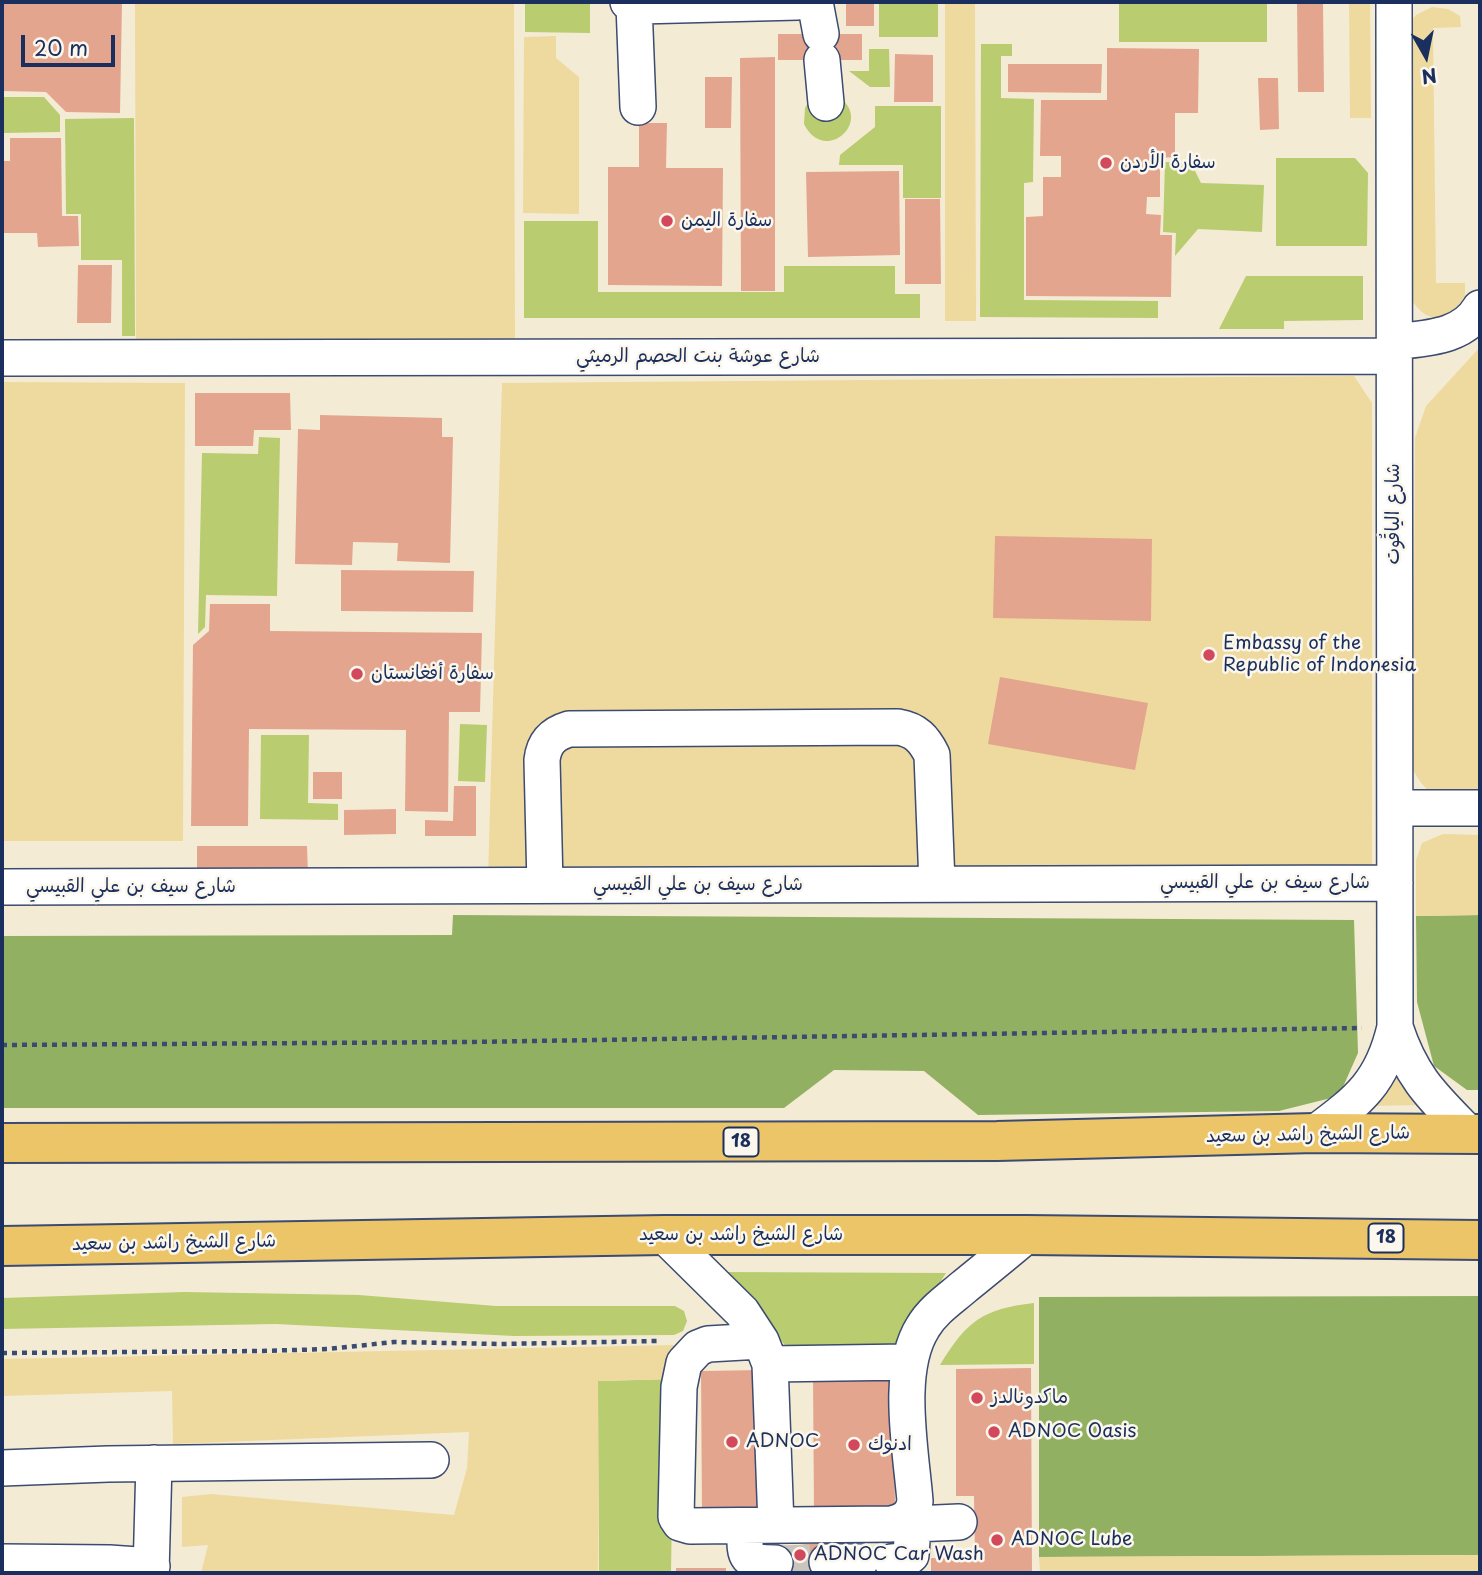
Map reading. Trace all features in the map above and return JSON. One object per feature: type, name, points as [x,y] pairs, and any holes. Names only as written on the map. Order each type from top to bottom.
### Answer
[{"type":"main road","name":"شارع الشيخ راشد بن سعيد","points":[[2,1143],[997,1141],[1315,1133],[1475,1134]]},
{"type":"main road","name":"شارع الشيخ راشد بن سعيد","points":[[6,1248],[664,1235],[1027,1235],[1480,1240]]},
{"type":"street","points":[[638,107],[631,3],[799,2]]},
{"type":"street","name":"شارع الياقُوت","points":[[1315,1133],[1354,1104],[1369,1088],[1390,1048],[1381,1027],[1395,883],[1394,2]]},
{"type":"street","points":[[819,32],[826,103]]},
{"type":"street","name":"شارع عوشة بنت الحصم الرميثي","points":[[2,358],[1394,349],[1462,327],[1480,308]]},
{"type":"street","points":[[545,886],[541,760],[547,742],[560,732],[569,729],[884,727],[910,729],[920,736],[932,755],[937,884]]},
{"type":"street","points":[[1395,808],[1480,808]]},
{"type":"street","name":"شارع سيف بن علي القبيسي","points":[[2,887],[1395,883]]},
{"type":"street","name":"شارع الياقُوت","points":[[1381,1027],[1407,1058],[1424,1088],[1475,1134]]},
{"type":"street","points":[[664,1235],[742,1312],[766,1352],[760,1526],[745,1551],[749,1559],[757,1563],[775,1563]]},
{"type":"street","points":[[860,1562],[904,1561],[911,1555],[915,1501],[906,1389],[908,1362],[919,1335],[936,1311],[1027,1235]]},
{"type":"street","points":[[908,1362],[766,1352],[708,1344],[690,1355],[680,1375],[676,1517],[685,1526],[891,1524],[914,1516],[960,1522]]},
{"type":"street","points":[[2,1468],[154,1463],[431,1460]]},
{"type":"street","points":[[2,1562],[109,1563],[151,1570],[154,1463]]},
{"type":"path","points":[[2,1045],[469,1042],[1381,1027]]},
{"type":"path","points":[[2,1353],[261,1351],[328,1349],[394,1342],[501,1345],[667,1340]]},
{"type":"green space","points":[[525,2],[590,2],[590,33],[525,32]]},
{"type":"green space","points":[[879,2],[938,2],[938,37],[879,37]]},
{"type":"green space","points":[[1119,2],[1267,2],[1267,42],[1119,42]]},
{"type":"green space","points":[[981,44],[1012,44],[1012,56],[1001,56],[1001,98],[1034,99],[1033,182],[1024,183],[1024,300],[1158,301],[1158,318],[980,317]]},
{"type":"green space","points":[[869,49],[889,49],[890,87],[870,87],[849,71],[869,71]]},
{"type":"green space","points":[[2,97],[44,97],[60,115],[60,132],[2,133]]},
{"type":"green space","points":[[839,97],[848,107],[851,118],[849,127],[833,140],[823,141],[813,136],[804,124],[805,108],[809,101]]},
{"type":"green space","points":[[875,106],[941,106],[941,198],[903,198],[903,165],[839,165],[840,155],[875,127]]},
{"type":"green space","points":[[134,118],[135,336],[122,336],[122,260],[81,260],[81,214],[66,214],[65,119]]},
{"type":"green space","points":[[1276,158],[1355,158],[1368,173],[1367,246],[1276,246]]},
{"type":"green space","points":[[1165,162],[1191,163],[1201,183],[1264,185],[1262,232],[1198,229],[1175,256],[1176,233],[1163,232]]},
{"type":"green space","points":[[524,221],[598,221],[598,292],[784,292],[784,266],[895,266],[895,294],[920,294],[920,318],[524,318]]},
{"type":"green space","points":[[1246,276],[1363,276],[1363,320],[1284,321],[1284,329],[1219,329]]},
{"type":"green space","points":[[259,437],[280,438],[277,596],[206,595],[205,627],[198,634],[202,453],[258,454]]},
{"type":"green space","points":[[460,724],[487,725],[485,782],[458,781]]},
{"type":"green space","points":[[261,735],[309,735],[308,803],[338,804],[338,820],[260,819]]},
{"type":"green space","points":[[453,915],[1354,920],[1358,1053],[1339,1096],[1279,1111],[978,1115],[924,1071],[834,1070],[784,1108],[2,1108],[2,936],[452,935]]},
{"type":"green space","points":[[1480,915],[1480,1090],[1467,1090],[1434,1066],[1417,1002],[1416,916]]},
{"type":"green space","points":[[722,1272],[946,1273],[893,1357],[796,1358]]},
{"type":"green space","points":[[184,1292],[359,1295],[496,1306],[675,1306],[684,1311],[687,1321],[683,1331],[674,1335],[514,1336],[276,1324],[2,1329],[2,1298]]},
{"type":"green space","points":[[1480,1296],[1480,1555],[1039,1557],[1039,1297]]},
{"type":"green space","points":[[1034,1303],[1034,1364],[940,1365],[959,1338],[978,1320],[1001,1309]]},
{"type":"green space","points":[[674,1379],[671,1573],[599,1573],[598,1381]]},
{"type":"sand","points":[[135,2],[514,2],[515,343],[136,345]]},
{"type":"sand","points":[[945,2],[975,2],[976,321],[945,321]]},
{"type":"sand","points":[[1349,2],[1370,2],[1371,118],[1350,118]]},
{"type":"sand","points":[[1432,7],[1448,9],[1460,16],[1461,27],[1433,28],[1436,283],[1465,283],[1465,295],[1452,317],[1444,318],[1428,316],[1411,300],[1406,26],[1416,15]]},
{"type":"sand","points":[[556,36],[556,58],[579,77],[579,214],[523,213],[524,37]]},
{"type":"sand","points":[[1480,347],[1480,799],[1448,799],[1433,795],[1413,770],[1415,438],[1426,406]]},
{"type":"sand","points":[[1354,376],[1372,403],[1372,865],[1342,879],[488,878],[502,383]]},
{"type":"sand","points":[[2,382],[185,383],[183,841],[2,841]]},
{"type":"sand","points":[[1443,834],[1480,835],[1480,915],[1416,916],[1416,860],[1422,843]]},
{"type":"sand","points":[[1394,1066],[1422,1105],[1367,1106]]},
{"type":"sand","points":[[674,1345],[674,1379],[598,1381],[598,1573],[201,1573],[208,1545],[182,1547],[182,1497],[211,1494],[454,1515],[467,1468],[469,1432],[173,1444],[172,1391],[2,1396],[2,1359]]},
{"type":"sand","points":[[1480,1555],[1480,1573],[1040,1573],[1039,1557]]},
{"type":"building","points":[[2,2],[122,2],[120,113],[66,112],[46,92],[2,91]]},
{"type":"building","points":[[846,2],[874,2],[874,26],[846,26]]},
{"type":"building","points":[[1297,2],[1323,2],[1324,92],[1298,92]]},
{"type":"building","points":[[778,34],[862,34],[862,60],[778,60]]},
{"type":"building","points":[[1107,48],[1199,49],[1198,113],[1175,113],[1175,157],[1160,158],[1160,197],[1147,197],[1146,214],[1161,215],[1160,235],[1172,235],[1171,297],[1026,296],[1026,217],[1043,216],[1043,177],[1061,177],[1061,156],[1040,156],[1041,100],[1107,100]]},
{"type":"building","points":[[895,54],[933,55],[933,102],[894,102]]},
{"type":"building","points":[[775,57],[775,291],[741,291],[740,58]]},
{"type":"building","points":[[1008,64],[1102,64],[1101,93],[1008,92]]},
{"type":"building","points":[[705,77],[732,77],[731,128],[705,128]]},
{"type":"building","points":[[1258,78],[1278,78],[1279,129],[1260,130]]},
{"type":"building","points":[[639,123],[667,123],[666,168],[723,168],[722,286],[608,285],[608,167],[639,167]]},
{"type":"building","points":[[10,138],[61,138],[62,216],[78,216],[79,246],[38,247],[37,233],[2,233],[2,161],[10,161]]},
{"type":"building","points":[[899,171],[900,255],[808,257],[806,172]]},
{"type":"building","points":[[905,199],[940,199],[941,284],[905,284]]},
{"type":"building","points":[[78,265],[112,265],[111,323],[77,323]]},
{"type":"building","points":[[195,393],[290,393],[291,430],[254,430],[253,446],[195,446]]},
{"type":"building","points":[[320,415],[442,418],[442,437],[453,437],[450,563],[397,561],[398,543],[353,542],[352,565],[295,564],[298,429],[320,430]]},
{"type":"building","points":[[995,536],[1152,539],[1151,621],[993,618]]},
{"type":"building","points":[[341,570],[474,571],[473,612],[341,611]]},
{"type":"building","points":[[210,604],[270,604],[270,631],[482,633],[480,712],[449,712],[448,812],[405,811],[406,730],[249,729],[248,826],[191,826],[193,645],[209,631]]},
{"type":"building","points":[[1000,677],[1148,703],[1135,770],[988,744]]},
{"type":"building","points":[[313,772],[342,772],[342,799],[313,799]]},
{"type":"building","points":[[454,786],[476,786],[476,836],[425,836],[425,820],[453,821]]},
{"type":"building","points":[[396,809],[396,834],[344,835],[344,810]]},
{"type":"building","points":[[197,846],[307,846],[308,875],[197,875]]},
{"type":"building","name":"ADNOC Oasis","points":[[1031,1368],[1032,1573],[931,1573],[931,1558],[975,1558],[974,1496],[956,1496],[956,1369]]},
{"type":"building","name":"ADNOC","points":[[762,1370],[762,1513],[702,1513],[701,1371]]},
{"type":"building","name":"ادنوك","points":[[813,1378],[894,1378],[895,1511],[814,1512]]},
{"type":"building","name":"ADNOC Car Wash","points":[[825,1542],[829,1573],[776,1573],[773,1548]]},
{"type":"building","points":[[676,1568],[726,1568],[726,1573],[676,1573]]},
{"type":"tunnel","points":[[775,1563],[827,1562]]},
{"type":"place","name":"سفارة الأردن","points":[[1106,163]]},
{"type":"place","name":"سفارة اليمن","points":[[667,221]]},
{"type":"place","name":"Embassy of the Republic of Indonesia","points":[[1209,655]]},
{"type":"place","name":"سفارة أفغانستان","points":[[357,674]]},
{"type":"place","name":"ماكدونالدز","points":[[977,1398]]},
{"type":"place","name":"ADNOC Oasis","points":[[994,1432]]},
{"type":"place","name":"ADNOC","points":[[732,1442]]},
{"type":"place","name":"ادنوك","points":[[854,1445]]},
{"type":"place","name":"ADNOC Lube","points":[[997,1540]]},
{"type":"place","name":"ADNOC Car Wash","points":[[800,1555]]}]
